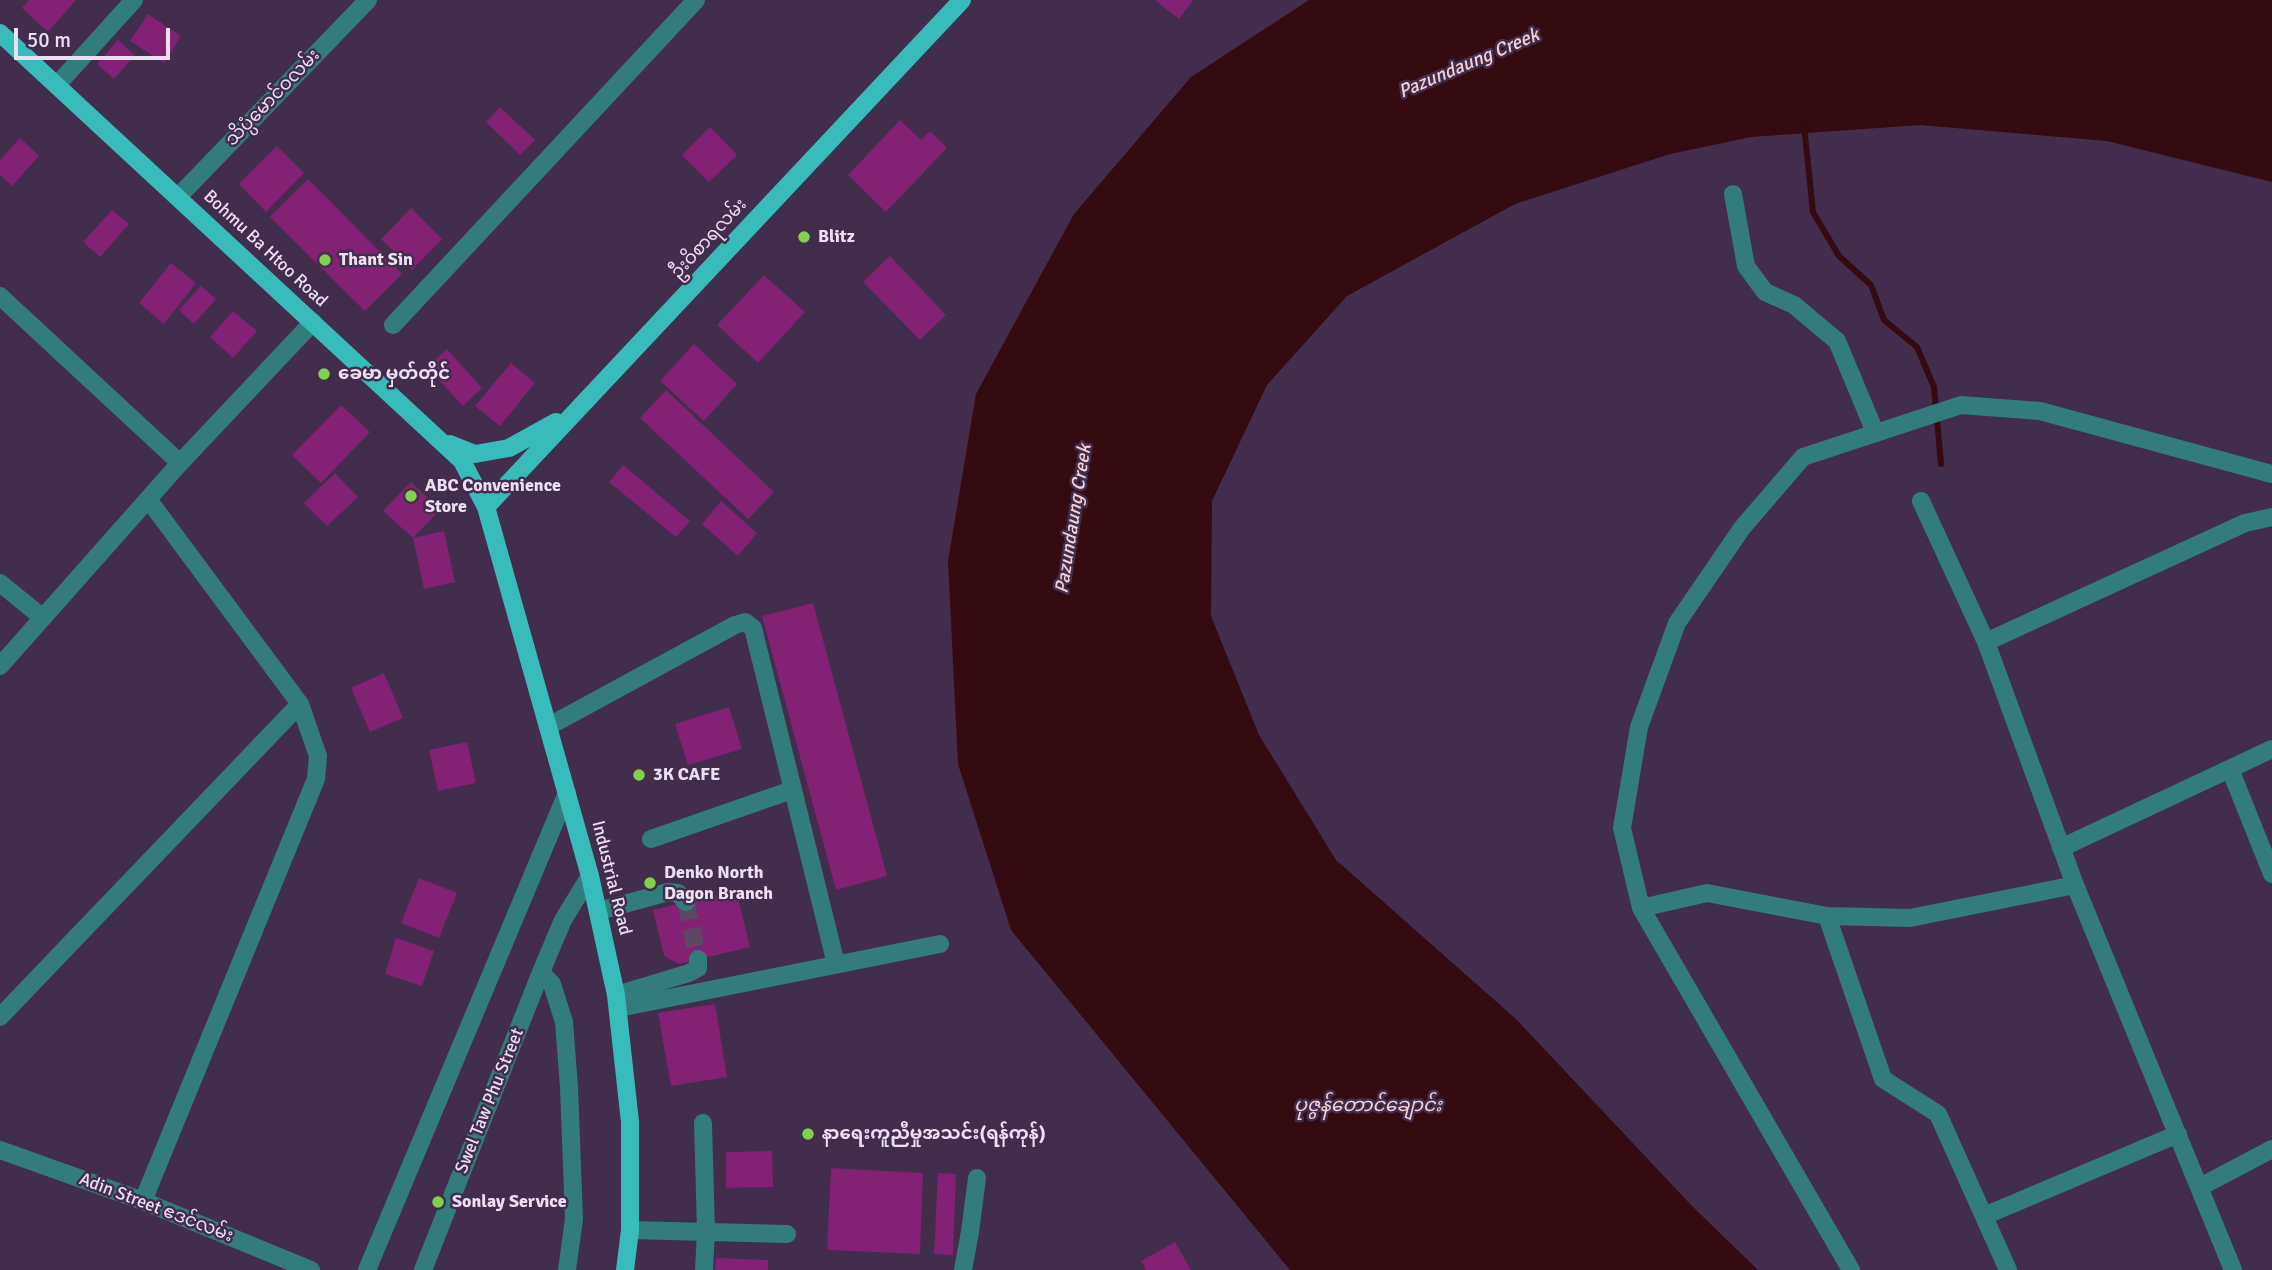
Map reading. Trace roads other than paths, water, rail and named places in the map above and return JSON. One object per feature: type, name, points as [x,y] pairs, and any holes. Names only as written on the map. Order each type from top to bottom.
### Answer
[{"type":"main road","name":"ဦးဝိစာရလမ်း","points":[[486,507],[957,2]]},
{"type":"main road","name":"Bohmu Ba Htoo Road","points":[[0,33],[462,461],[486,507]]},
{"type":"main road","points":[[440,440],[475,454],[509,448],[538,434],[580,407]]},
{"type":"main road","name":"Industrial Road","points":[[486,507],[590,876],[618,1002],[630,1122],[630,1230],[625,1270]]},
{"type":"street","points":[[57,86],[134,0]]},
{"type":"street","name":"သိပ္ပံမောင်ဝလမ်း","points":[[178,197],[368,0]]},
{"type":"street","points":[[393,325],[696,0]]},
{"type":"street","points":[[1732,194],[1746,266],[1765,292],[1794,305],[1837,341],[1875,432]]},
{"type":"street","points":[[0,296],[180,463]]},
{"type":"street","points":[[0,666],[180,463],[313,322]]},
{"type":"street","points":[[1851,1270],[1641,908],[1622,828],[1639,727],[1677,623],[1742,528],[1803,457],[1961,405],[2040,411],[2272,474]]},
{"type":"street","points":[[143,1201],[317,779],[318,756],[300,704],[148,499]]},
{"type":"street","points":[[1921,501],[1986,642],[2075,885],[2233,1270]]},
{"type":"street","points":[[1986,642],[2245,523],[2272,517]]},
{"type":"street","points":[[0,583],[43,618]]},
{"type":"street","points":[[549,726],[735,625],[745,622],[753,628],[836,964]]},
{"type":"street","points":[[0,1017],[300,704]]},
{"type":"street","points":[[2061,848],[2272,749]]},
{"type":"street","points":[[2230,769],[2272,874]]},
{"type":"street","points":[[651,839],[792,790]]},
{"type":"street","points":[[367,1270],[567,793]]},
{"type":"street","name":"Swel Taw Phu Street","points":[[423,1270],[563,920],[590,876]]},
{"type":"street","points":[[1641,908],[1707,893],[1827,916],[1910,918],[2075,885]]},
{"type":"street","points":[[599,911],[667,892],[678,893],[686,902]]},
{"type":"street","points":[[1827,916],[1883,1079],[1938,1114],[2008,1270]]},
{"type":"street","points":[[618,1002],[940,944]]},
{"type":"street","points":[[618,1002],[689,973],[698,968],[698,959]]},
{"type":"street","points":[[541,972],[552,984],[565,1021],[574,1219],[567,1270]]},
{"type":"street","points":[[703,1123],[706,1231],[704,1270]]},
{"type":"street","points":[[1984,1216],[2178,1134]]},
{"type":"street","points":[[2200,1187],[2272,1149]]},
{"type":"street","name":"Adin Street ဧဒင်လမ်း","points":[[0,1150],[143,1201],[311,1270]]},
{"type":"street","points":[[963,1270],[976,1178]]},
{"type":"street","points":[[630,1230],[787,1234]]},
{"type":"water","name":"ပုဇွန်တောင်ချောင်း","points":[[1309,0],[2272,0],[2272,182],[2107,141],[1920,125],[1751,137],[1670,154],[1515,204],[1347,296],[1267,385],[1212,501],[1211,616],[1259,735],[1336,860],[1516,1019],[1692,1206],[1758,1270],[1290,1270],[1011,930],[958,764],[948,561],[976,394],[1074,214],[1191,77]]},
{"type":"waterway","points":[[1804,125],[1813,212],[1839,256],[1871,285],[1884,320],[1917,347],[1934,387],[1941,464]]},
{"type":"tunnel","points":[[686,902],[698,959]]},
{"type":"place","name":"Blitz","points":[[804,237]]},
{"type":"place","name":"Thant Sin","points":[[325,260]]},
{"type":"place","name":"ခေမာ မှတ်တိုင်","points":[[324,374]]},
{"type":"place","name":"ABC Convenience Store","points":[[411,496]]},
{"type":"place","name":"3K CAFE","points":[[639,775]]},
{"type":"place","name":"Denko North Dagon Branch","points":[[650,883]]},
{"type":"place","name":"နာရေးကူညီမှုအသင်း(ရန်ကုန်)","points":[[808,1134]]},
{"type":"place","name":"Sonlay Service","points":[[438,1202]]},
{"type":"water label","name":"Pazundaung Creek","points":[[1469,64]]},
{"type":"water label","name":"Pazundaung Creek","points":[[1074,519]]}]
